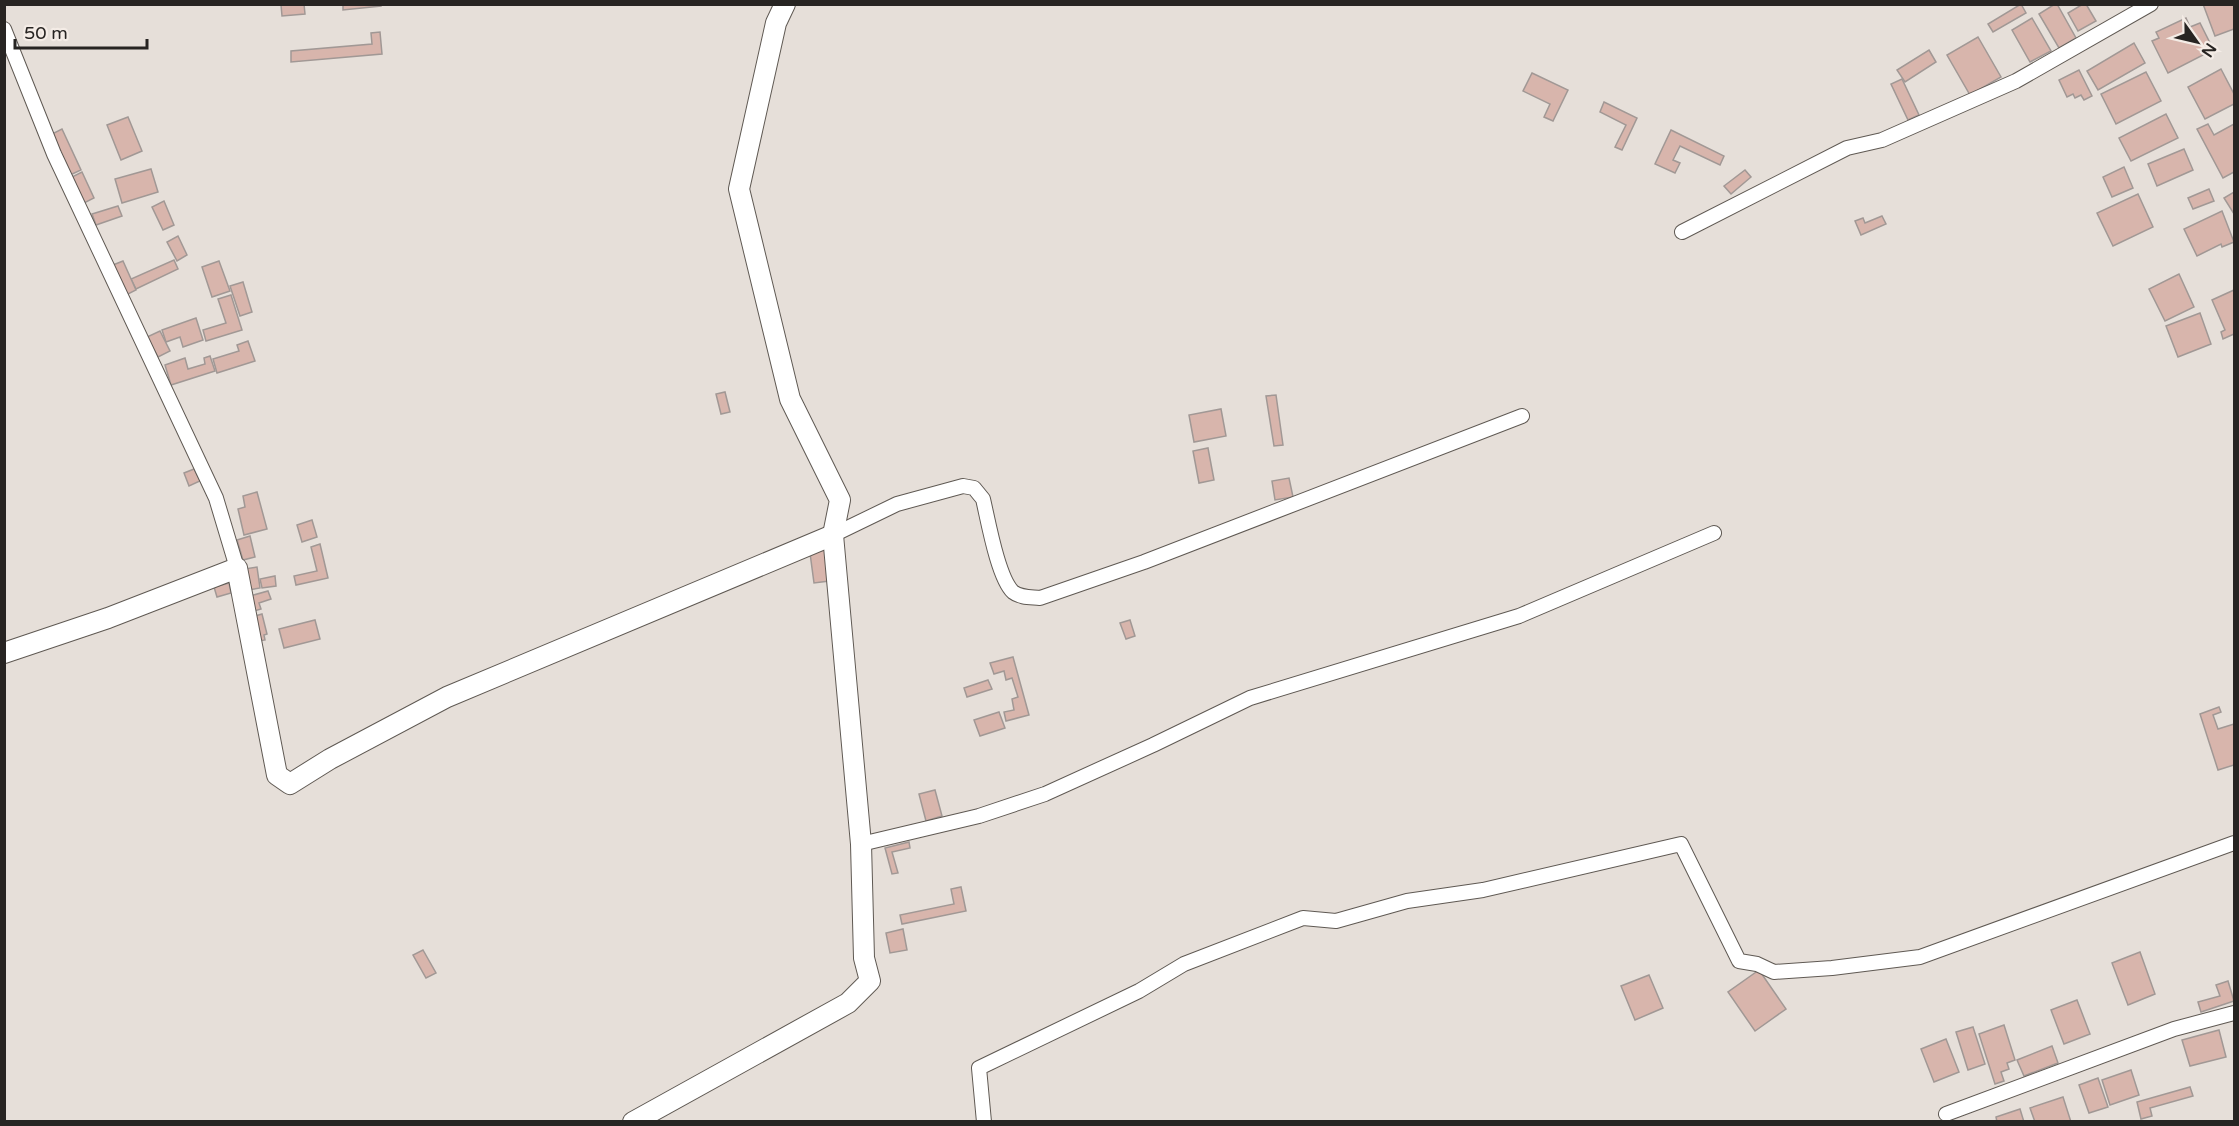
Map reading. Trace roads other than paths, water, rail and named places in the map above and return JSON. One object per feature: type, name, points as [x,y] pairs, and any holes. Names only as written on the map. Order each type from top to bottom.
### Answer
[{"type":"street","points":[[633,1122],[848,1003],[870,981],[864,958],[861,844],[833,535],[840,500],[790,399],[739,189],[776,23],[785,4]]},
{"type":"street","points":[[1682,232],[1847,148],[1882,140],[2016,81],[2151,4]]},
{"type":"street","points":[[4,29],[54,154],[216,498],[237,568],[277,775],[290,784],[330,759],[447,697],[833,535],[897,504],[963,486],[974,488],[983,499],[1004,579],[1013,591],[1022,597],[1040,598],[1144,562],[1522,416]]},
{"type":"street","points":[[861,844],[979,816],[1045,794],[1250,698],[1519,616],[1714,533]]},
{"type":"street","points":[[4,652],[108,618],[237,568]]},
{"type":"street","points":[[984,1122],[979,1068],[1139,991],[1184,964],[1303,918],[1336,921],[1407,901],[1483,890],[1681,844],[1739,961],[1757,964],[1774,972],[1832,968],[1920,957],[2235,843]]},
{"type":"street","points":[[1946,1114],[2174,1029],[2235,1013]]}]
